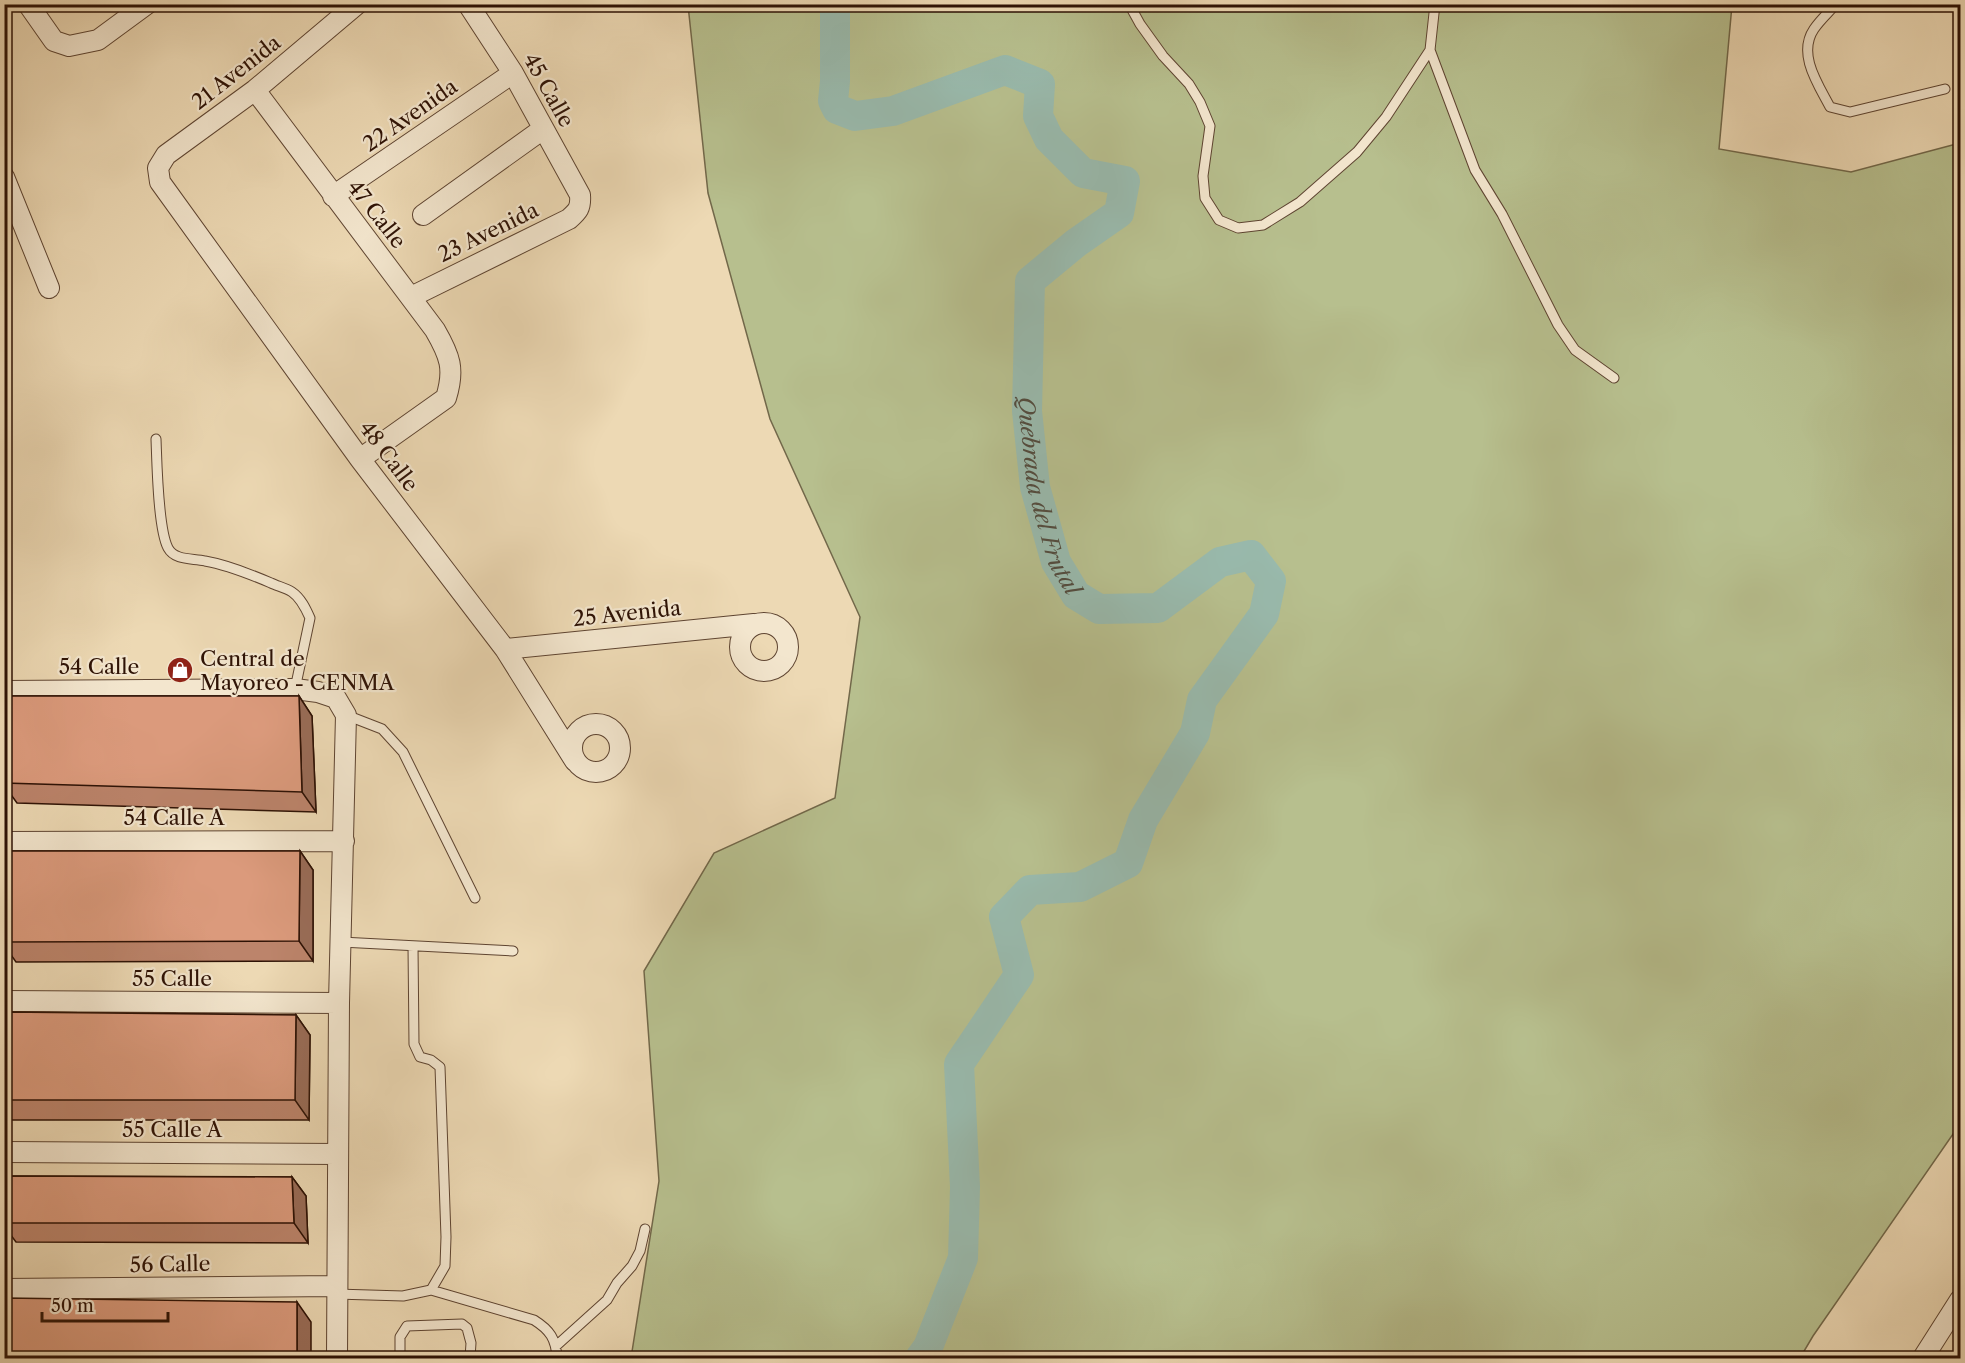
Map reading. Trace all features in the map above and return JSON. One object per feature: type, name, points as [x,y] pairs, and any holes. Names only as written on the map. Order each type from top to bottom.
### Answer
[{"type":"street","points":[[28,4],[54,41],[69,46],[98,40],[147,4]]},
{"type":"street","name":"45 Calle","points":[[468,4],[513,73],[580,195],[580,204]]},
{"type":"street","name":"21 Avenida","points":[[160,182],[158,168],[166,155],[255,90],[352,6]]},
{"type":"street","name":"22 Avenida","points":[[333,196],[513,73]]},
{"type":"street","name":"47 Calle","points":[[255,90],[411,297],[448,351],[451,372],[446,398],[360,459]]},
{"type":"street","points":[[423,215],[543,129]]},
{"type":"street","points":[[4,177],[49,288]]},
{"type":"street","name":"48 Calle","points":[[160,182],[360,459],[505,649],[575,760]]},
{"type":"street","name":"23 Avenida","points":[[411,297],[569,219],[578,211],[580,204]]},
{"type":"street","name":"25 Avenida","points":[[505,649],[754,624]]},
{"type":"street","name":"54 Calle","points":[[4,691],[295,689],[318,692],[336,698],[346,715]]},
{"type":"street","points":[[337,1359],[339,1003],[346,715]]},
{"type":"street","name":"54 Calle A","points":[[4,842],[344,840]]},
{"type":"street","name":"55 Calle","points":[[4,1001],[339,1003]]},
{"type":"street","name":"55 Calle A","points":[[4,1152],[338,1154]]},
{"type":"street","name":"56 Calle","points":[[4,1289],[336,1290]]},
{"type":"street","points":[[1923,1359],[1960,1300]]},
{"type":"lane","points":[[1130,4],[1140,24],[1163,56],[1189,84],[1200,102],[1210,126],[1203,176],[1205,198],[1219,220],[1238,228],[1263,225],[1282,214],[1300,202],[1357,152],[1386,117],[1430,50]]},
{"type":"lane","points":[[1435,4],[1430,50],[1475,170],[1502,214],[1558,325],[1575,350],[1614,378]]},
{"type":"lane","points":[[1836,4],[1813,30],[1806,48],[1813,75],[1830,107],[1850,112],[1945,89]]},
{"type":"lane","points":[[156,439],[163,530],[169,550],[174,555],[183,558],[206,561],[239,570],[292,592],[306,609],[310,618],[295,689]]},
{"type":"lane","points":[[346,715],[382,729],[403,752],[475,898]]},
{"type":"lane","points":[[341,942],[513,951]]},
{"type":"lane","points":[[413,946],[414,1044],[420,1057],[431,1060],[440,1067],[445,1266],[431,1290]]},
{"type":"lane","points":[[556,1346],[607,1300],[640,1251],[645,1228]]},
{"type":"lane","points":[[336,1290],[402,1296],[431,1290],[534,1320],[548,1329],[556,1346],[557,1359]]},
{"type":"lane","points":[[400,1359],[400,1337],[408,1326],[462,1324],[467,1328],[471,1343],[470,1359]]},
{"type":"green space","points":[[688,5],[1732,5],[1719,149],[1851,172],[1960,143],[1960,1124],[1800,1358],[631,1358],[659,1181],[644,971],[714,853],[835,798],[860,617],[770,419],[708,193]]},
{"type":"building","points":[[4,696],[299,696],[302,792],[4,783]]},
{"type":"building","points":[[4,851],[300,851],[299,941],[4,942]]},
{"type":"building","points":[[4,1012],[296,1015],[295,1100],[4,1100]]},
{"type":"building","points":[[4,1176],[292,1177],[294,1223],[4,1223]]},
{"type":"building","points":[[5,1298],[297,1302],[297,1359],[5,1359]]},
{"type":"waterway","name":"Quebrada del Frutal","points":[[835,4],[833,101],[837,109],[855,116],[893,111],[1005,70],[1040,84],[1038,116],[1049,139],[1083,173],[1125,181],[1119,213],[1076,243],[1030,281],[1027,411],[1035,487],[1056,562],[1076,595],[1099,609],[1158,608],[1220,562],[1251,555],[1271,581],[1264,614],[1202,700],[1195,733],[1143,820],[1128,863],[1080,887],[1030,890],[1004,917],[1019,975],[959,1064],[965,1187],[963,1258],[928,1347],[920,1358]]},
{"type":"place","name":"Central de Mayoreo - CENMA","points":[[180,670]]}]
